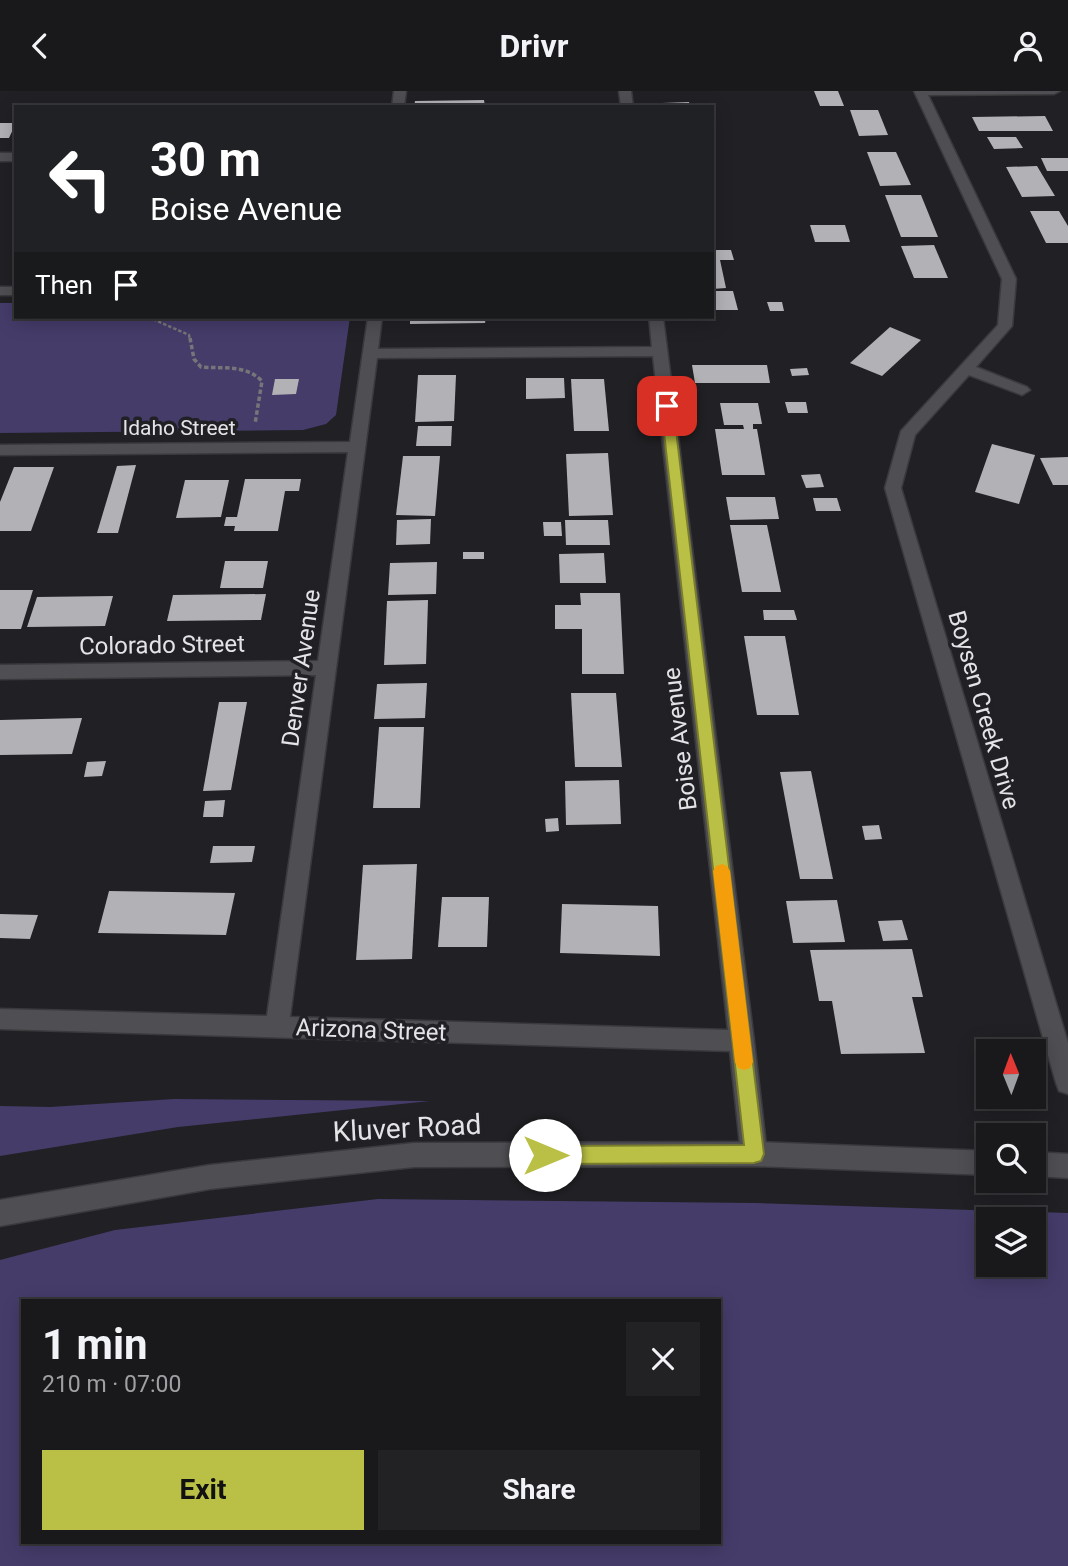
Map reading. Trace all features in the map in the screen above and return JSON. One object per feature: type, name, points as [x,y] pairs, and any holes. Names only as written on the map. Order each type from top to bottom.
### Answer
[{"type":"street","points":[[920,91],[1054,91]]},
{"type":"street","name":"Boysen Creek Drive","points":[[920,91],[1009,279],[1005,326],[907,434],[893,488],[1068,1083]]},
{"type":"street","name":"Denver Avenue","points":[[277,1027],[375,319]]},
{"type":"street","name":"Boise Avenue","points":[[656,319],[754,1154]]},
{"type":"street","points":[[370,354],[660,351]]},
{"type":"street","points":[[966,369],[1022,390]]},
{"type":"street","name":"Idaho Street","points":[[0,450],[358,447]]},
{"type":"street","name":"Colorado Street","points":[[0,672],[325,668]]},
{"type":"street","name":"Arizona Street","points":[[0,1019],[742,1041]]},
{"type":"street","name":"Kluver Road","points":[[0,1213],[210,1177],[414,1155],[754,1154],[976,1163]]},
{"type":"street","points":[[1046,1165],[1068,1166]]},
{"type":"path","points":[[153,319],[189,335],[194,359],[201,367],[245,368],[257,374],[262,381],[253,432]]},
{"type":"shaded area","points":[[0,303],[14,303],[14,319],[350,319],[336,415],[326,424],[303,430],[0,433]]},
{"type":"shaded area","points":[[174,1099],[430,1101],[178,1127],[0,1156],[0,1106],[50,1107]]},
{"type":"shaded area","points":[[378,1199],[756,1203],[976,1210],[976,1277],[1046,1277],[1046,1212],[1068,1213],[1068,1566],[0,1566],[0,1260],[115,1230]]},
{"type":"building","points":[[814,91],[838,91],[844,106],[820,106]]},
{"type":"building","points":[[484,100],[485,105],[414,105],[415,101]]},
{"type":"building","points":[[689,102],[690,105],[662,105]]},
{"type":"building","points":[[850,110],[878,110],[888,135],[859,136]]},
{"type":"building","points":[[1045,116],[1053,131],[979,131],[972,117]]},
{"type":"building","points":[[0,123],[14,123],[9,138],[0,138]]},
{"type":"building","points":[[987,137],[1016,137],[1023,148],[994,149]]},
{"type":"building","points":[[867,152],[896,152],[911,185],[880,186]]},
{"type":"building","points":[[1041,158],[1068,158],[1068,171],[1047,171]]},
{"type":"building","points":[[1037,166],[1055,196],[1022,197],[1006,167]]},
{"type":"building","points":[[885,195],[921,195],[938,237],[901,237]]},
{"type":"building","points":[[1030,211],[1059,211],[1068,226],[1068,243],[1046,243]]},
{"type":"building","points":[[810,225],[845,225],[850,242],[815,242]]},
{"type":"building","points":[[934,245],[948,278],[914,278],[901,246]]},
{"type":"building","points":[[714,250],[731,250],[734,260],[720,260],[726,288],[714,289]]},
{"type":"building","points":[[714,291],[733,291],[738,310],[714,310]]},
{"type":"building","points":[[767,302],[782,302],[784,311],[770,311]]},
{"type":"building","points":[[410,319],[486,319],[485,323],[410,324]]},
{"type":"building","points":[[604,319],[604,320],[537,320]]},
{"type":"building","points":[[890,327],[921,340],[882,376],[850,363]]},
{"type":"building","points":[[692,365],[767,365],[770,383],[695,383]]},
{"type":"building","points":[[807,368],[809,375],[792,376],[790,369]]},
{"type":"building","points":[[418,375],[456,375],[454,421],[415,422]]},
{"type":"building","points":[[526,378],[564,378],[565,398],[526,399]]},
{"type":"building","points":[[275,379],[299,379],[296,394],[272,395]]},
{"type":"building","points":[[571,379],[604,379],[609,431],[574,431]]},
{"type":"building","points":[[785,402],[806,402],[808,413],[788,413]]},
{"type":"building","points":[[720,403],[758,403],[762,424],[753,424],[753,429],[757,429],[765,475],[722,475],[715,429],[744,429],[743,425],[724,425]]},
{"type":"building","points":[[418,426],[452,426],[451,446],[416,446]]},
{"type":"building","points":[[992,444],[1035,455],[1019,504],[975,492]]},
{"type":"building","points":[[608,453],[613,515],[569,516],[566,454]]},
{"type":"building","points":[[403,456],[440,456],[435,516],[396,515]]},
{"type":"building","points":[[1068,457],[1068,485],[1053,485],[1040,458]]},
{"type":"building","points":[[136,465],[118,533],[97,533],[117,466]]},
{"type":"building","points":[[14,467],[54,467],[31,531],[0,531],[0,502]]},
{"type":"building","points":[[820,474],[824,487],[806,488],[801,475]]},
{"type":"building","points":[[245,479],[301,479],[299,491],[285,491],[278,531],[234,531],[235,526],[224,526],[226,517],[237,517]]},
{"type":"building","points":[[185,480],[229,480],[221,517],[176,518]]},
{"type":"building","points":[[726,497],[775,497],[779,519],[730,520]]},
{"type":"building","points":[[813,498],[837,498],[841,511],[816,511]]},
{"type":"building","points":[[431,519],[430,544],[396,545],[397,520]]},
{"type":"building","points":[[565,520],[608,520],[610,545],[566,545]]},
{"type":"building","points":[[543,522],[561,522],[562,536],[544,536]]},
{"type":"building","points":[[730,525],[767,525],[781,592],[742,592]]},
{"type":"building","points":[[463,552],[484,552],[484,559],[463,559]]},
{"type":"building","points":[[604,553],[606,583],[560,583],[559,554]]},
{"type":"building","points":[[225,561],[268,561],[263,588],[220,588]]},
{"type":"building","points":[[437,562],[436,594],[388,595],[390,563]]},
{"type":"building","points":[[0,590],[33,590],[21,629],[0,629]]},
{"type":"building","points":[[580,593],[620,593],[624,674],[582,674],[582,629],[555,629],[555,605],[581,605]]},
{"type":"building","points":[[266,594],[261,620],[167,621],[173,595]]},
{"type":"building","points":[[113,596],[105,626],[27,627],[37,597]]},
{"type":"building","points":[[428,600],[426,664],[384,665],[387,601]]},
{"type":"building","points":[[763,610],[794,610],[797,620],[764,620]]},
{"type":"building","points":[[744,636],[785,636],[799,715],[757,715]]},
{"type":"building","points":[[427,683],[425,718],[374,719],[377,684]]},
{"type":"building","points":[[571,693],[616,693],[622,767],[575,767]]},
{"type":"building","points":[[219,702],[247,702],[231,790],[203,791]]},
{"type":"building","points":[[82,718],[72,754],[0,755],[0,720]]},
{"type":"building","points":[[379,727],[424,727],[420,808],[373,808]]},
{"type":"building","points":[[106,761],[102,776],[84,777],[87,762]]},
{"type":"building","points":[[811,771],[833,879],[800,879],[780,772]]},
{"type":"building","points":[[619,780],[621,824],[566,825],[565,781]]},
{"type":"building","points":[[225,800],[223,817],[203,817],[205,801]]},
{"type":"building","points":[[558,818],[559,831],[546,832],[545,819]]},
{"type":"building","points":[[879,825],[882,839],[865,840],[862,826]]},
{"type":"building","points":[[213,846],[255,846],[252,862],[210,863]]},
{"type":"building","points":[[417,864],[412,959],[356,960],[363,865]]},
{"type":"building","points":[[109,891],[235,893],[226,935],[98,933]]},
{"type":"building","points":[[442,897],[489,897],[487,947],[438,947]]},
{"type":"building","points":[[837,900],[845,942],[793,943],[786,901]]},
{"type":"building","points":[[562,904],[658,906],[660,956],[560,953]]},
{"type":"building","points":[[0,914],[38,915],[30,939],[0,938]]},
{"type":"building","points":[[902,920],[908,940],[883,941],[878,921]]},
{"type":"building","points":[[912,949],[923,997],[912,997],[925,1053],[841,1054],[832,1001],[819,1001],[810,950]]},
{"type":"slow traffic","points":[[722,871],[744,1062]]},
{"type":"route","points":[[545,1155],[754,1154],[667,406]]}]
